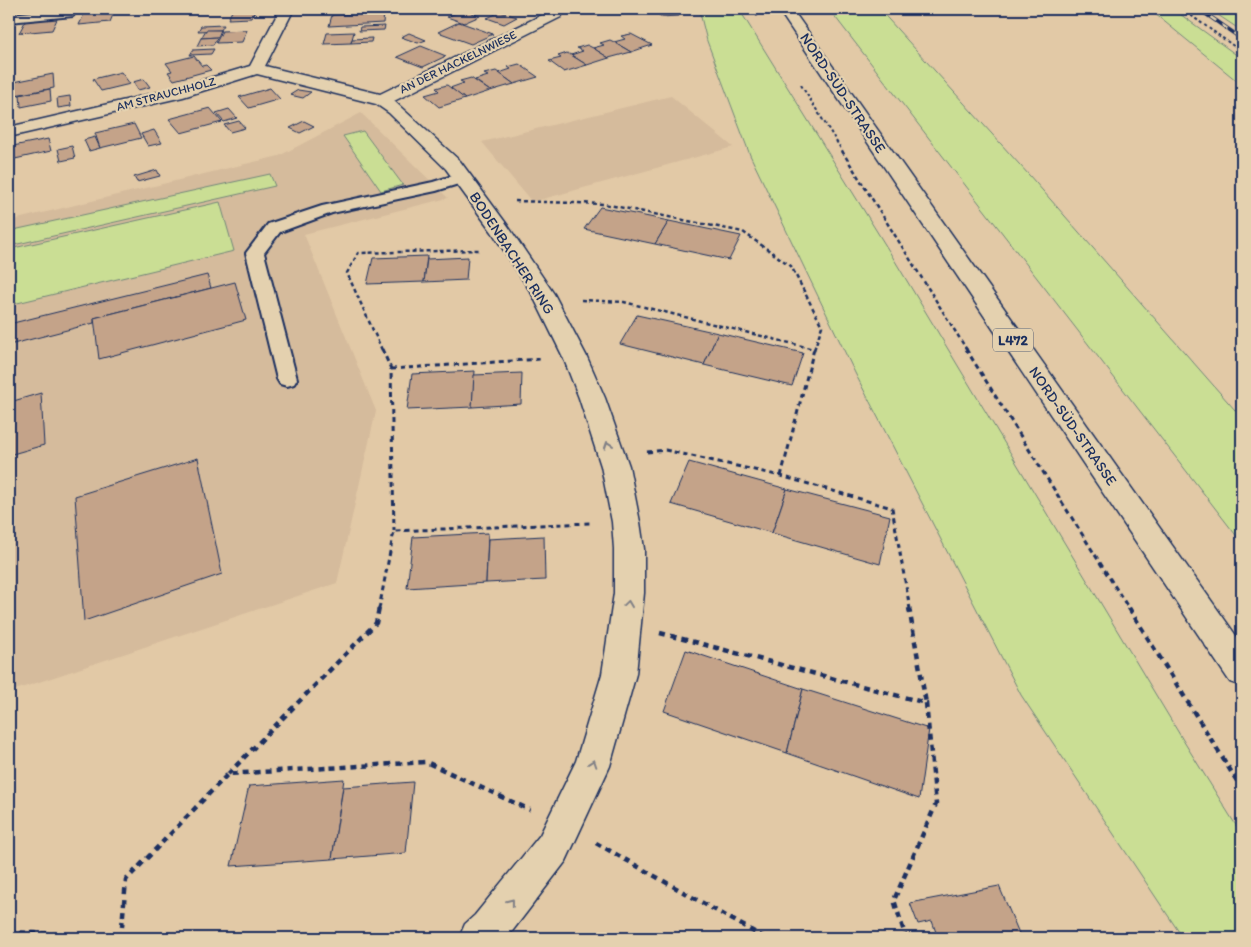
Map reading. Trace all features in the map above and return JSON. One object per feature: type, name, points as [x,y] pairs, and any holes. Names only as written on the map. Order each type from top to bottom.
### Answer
[{"type":"street","points":[[256,69],[287,9]]},
{"type":"street","name":"AN DER HACKELNWIESE","points":[[382,100],[556,14],[558,9]]},
{"type":"street","name":"NORD-SÜD-STRASSE","points":[[785,9],[1242,671]]},
{"type":"street","name":"BODENBACHER RING","points":[[256,69],[382,100],[401,115],[453,165],[514,250],[545,299],[575,357],[592,398],[611,455],[626,522],[629,549],[629,593],[618,674],[592,766],[553,848],[489,929],[479,938]]},
{"type":"street","name":"AM STRAUCHHOLZ","points":[[9,132],[177,93],[256,69]]},
{"type":"lane","points":[[9,18],[69,13]]},
{"type":"lane","points":[[287,379],[254,253],[274,228],[328,209],[436,186],[462,178]]},
{"type":"path","points":[[753,9],[762,23]]},
{"type":"path","points":[[1182,9],[1242,52]]},
{"type":"path","points":[[800,84],[1242,789]]},
{"type":"path","points":[[479,200],[604,204],[743,232],[791,266],[822,326],[814,349],[781,476]]},
{"type":"path","points":[[9,932],[121,938],[126,880],[376,623],[394,531],[392,369],[346,273],[358,252],[514,250]]},
{"type":"path","points":[[545,299],[624,302],[814,349]]},
{"type":"path","points":[[392,369],[575,357]]},
{"type":"path","points":[[611,455],[665,450],[781,476],[892,508],[926,704],[936,804],[894,900],[906,938]]},
{"type":"path","points":[[394,531],[626,522]]},
{"type":"path","points":[[625,623],[926,704]]},
{"type":"path","points":[[228,774],[426,762],[564,825],[765,938]]},
{"type":"shaded area","points":[[671,96],[733,147],[532,202],[482,142]]},
{"type":"shaded area","points":[[361,113],[448,198],[304,234],[376,411],[337,583],[9,692],[9,221],[279,156]]},
{"type":"green space","points":[[699,9],[739,9],[889,251],[1242,835],[1242,938],[1183,938],[1021,695],[855,373],[750,155],[707,41]]},
{"type":"green space","points":[[829,9],[879,9],[1029,175],[1242,418],[1242,543]]},
{"type":"green space","points":[[1149,9],[1173,9],[1242,59],[1242,85]]},
{"type":"green space","points":[[1209,9],[1237,9],[1242,13],[1242,31]]},
{"type":"green space","points":[[363,131],[403,185],[381,191],[343,136]]},
{"type":"green space","points":[[270,174],[275,186],[9,246],[9,231]]},
{"type":"green space","points":[[220,202],[234,251],[9,305],[9,249]]},
{"type":"building","points":[[233,9],[256,9],[251,18],[228,19]]},
{"type":"building","points":[[334,9],[361,9],[360,14],[332,15]]},
{"type":"building","points":[[629,9],[676,9],[679,16],[660,17],[658,12],[631,13]]},
{"type":"building","points":[[115,10],[110,22],[79,25],[85,12]]},
{"type":"building","points":[[463,10],[480,16],[464,23],[447,17]]},
{"type":"building","points":[[500,12],[517,17],[504,24],[487,18]]},
{"type":"building","points":[[384,13],[383,23],[329,26],[332,15]]},
{"type":"building","points":[[58,17],[52,30],[19,33],[26,20]]},
{"type":"building","points":[[459,22],[493,34],[471,44],[438,32]]},
{"type":"building","points":[[224,25],[221,30],[198,31],[201,26]]},
{"type":"building","points":[[385,26],[384,30],[359,31],[360,27]]},
{"type":"building","points":[[206,30],[221,30],[218,37],[201,38]]},
{"type":"building","points":[[247,30],[242,42],[216,43],[222,31]]},
{"type":"building","points":[[354,32],[351,43],[324,44],[327,33]]},
{"type":"building","points":[[409,33],[426,40],[418,43],[401,37]]},
{"type":"building","points":[[631,34],[652,45],[631,52],[614,42],[625,39],[621,36]]},
{"type":"building","points":[[218,37],[213,45],[197,46],[201,38]]},
{"type":"building","points":[[372,38],[371,42],[351,43],[352,39]]},
{"type":"building","points":[[610,40],[631,52],[609,58],[593,48],[604,45],[600,43]]},
{"type":"building","points":[[587,45],[609,58],[587,65],[571,55],[583,51],[577,48]]},
{"type":"building","points":[[421,46],[446,56],[423,67],[397,57]]},
{"type":"building","points":[[214,49],[211,54],[190,55],[193,50]]},
{"type":"building","points":[[567,53],[587,65],[564,72],[549,61],[561,58],[558,56]]},
{"type":"building","points":[[194,56],[202,66],[206,65],[211,70],[174,80],[168,72],[172,71],[166,63]]},
{"type":"building","points":[[519,64],[538,77],[514,84],[499,73],[511,69],[508,67]]},
{"type":"building","points":[[496,71],[514,84],[490,91],[475,80],[488,76],[484,74]]},
{"type":"building","points":[[121,72],[130,84],[101,91],[93,79]]},
{"type":"building","points":[[53,74],[54,88],[15,95],[14,82]]},
{"type":"building","points":[[471,78],[490,91],[465,99],[450,88],[464,83],[460,81]]},
{"type":"building","points":[[144,79],[150,87],[138,90],[133,82]]},
{"type":"building","points":[[447,85],[465,99],[439,107],[425,95],[439,91],[436,88]]},
{"type":"building","points":[[270,88],[280,99],[249,108],[239,97]]},
{"type":"building","points":[[50,89],[51,101],[21,107],[20,95],[14,96]]},
{"type":"building","points":[[298,90],[311,92],[303,98],[290,95]]},
{"type":"building","points":[[70,96],[71,106],[58,108],[57,98]]},
{"type":"building","points":[[210,108],[222,122],[181,133],[169,119]]},
{"type":"building","points":[[229,109],[237,118],[224,122],[216,113]]},
{"type":"building","points":[[239,121],[245,128],[230,132],[224,125]]},
{"type":"building","points":[[304,121],[314,126],[300,133],[290,128]]},
{"type":"building","points":[[134,124],[141,138],[100,148],[95,133]]},
{"type":"building","points":[[154,130],[162,143],[148,146],[141,134]]},
{"type":"building","points":[[95,137],[100,148],[89,151],[84,140]]},
{"type":"building","points":[[48,139],[51,151],[15,159],[13,146]]},
{"type":"building","points":[[72,146],[75,158],[61,161],[58,149]]},
{"type":"building","points":[[157,170],[160,176],[137,182],[134,177]]},
{"type":"building","points":[[600,207],[669,221],[655,244],[584,229]]},
{"type":"building","points":[[669,221],[741,236],[729,260],[655,244]]},
{"type":"building","points":[[427,256],[424,282],[367,284],[373,258]]},
{"type":"building","points":[[468,257],[466,280],[424,282],[427,259]]},
{"type":"building","points":[[207,275],[211,288],[94,318],[94,323],[9,345],[9,324]]},
{"type":"building","points":[[235,282],[246,320],[99,359],[94,318]]},
{"type":"building","points":[[637,315],[718,333],[704,365],[620,344]]},
{"type":"building","points":[[718,333],[803,353],[792,386],[704,365]]},
{"type":"building","points":[[9,371],[10,402],[9,491]]},
{"type":"building","points":[[475,371],[472,407],[407,410],[412,374]]},
{"type":"building","points":[[522,373],[521,404],[472,407],[474,375]]},
{"type":"building","points":[[41,393],[44,445],[9,455],[10,402]]},
{"type":"building","points":[[198,458],[222,574],[84,621],[75,496]]},
{"type":"building","points":[[689,462],[787,489],[772,533],[671,504]]},
{"type":"building","points":[[787,489],[890,516],[880,564],[772,533]]},
{"type":"building","points":[[488,533],[486,583],[407,588],[413,537]]},
{"type":"building","points":[[544,536],[545,580],[486,583],[488,539]]},
{"type":"building","points":[[686,650],[803,689],[787,753],[664,711]]},
{"type":"building","points":[[803,689],[929,729],[919,799],[787,753]]},
{"type":"building","points":[[344,779],[332,859],[231,866],[249,786]]},
{"type":"building","points":[[413,782],[406,853],[332,859],[343,787]]},
{"type":"building","points":[[999,886],[1021,938],[938,938],[932,921],[918,924],[910,903]]},
{"type":"railway","points":[[1199,9],[1242,39]]}]
